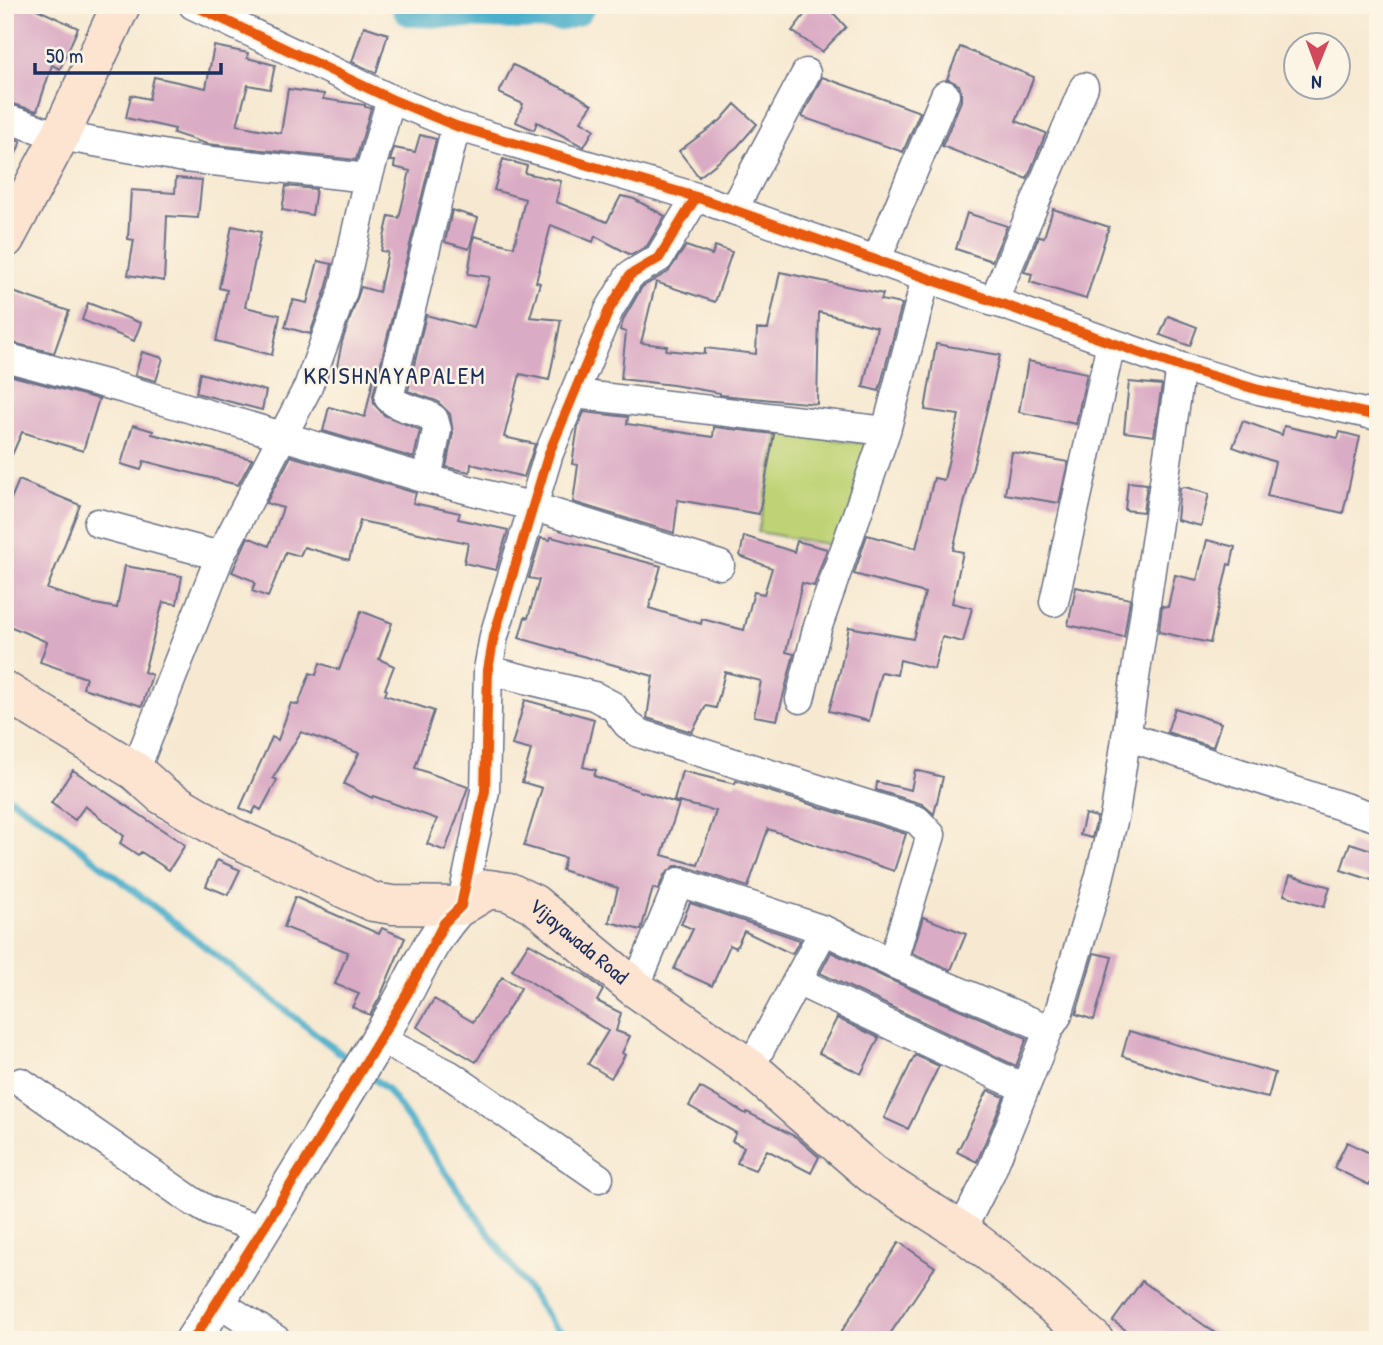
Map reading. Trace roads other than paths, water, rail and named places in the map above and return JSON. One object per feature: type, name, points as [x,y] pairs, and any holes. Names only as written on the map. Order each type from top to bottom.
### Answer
[{"type":"main road","points":[[5,239],[16,196],[60,136],[121,5]]},
{"type":"main road","name":"Vijayawada Road","points":[[5,691],[135,771],[162,795],[231,836],[373,902],[461,906],[488,889],[509,892],[534,904],[635,988],[750,1068],[873,1174],[961,1231],[1010,1268],[1094,1340]]},
{"type":"street","points":[[192,5],[391,99],[456,126],[696,197],[1181,367],[1259,390],[1378,416]]},
{"type":"street","points":[[733,210],[806,73]]},
{"type":"street","points":[[993,302],[1084,87]]},
{"type":"street","points":[[876,261],[945,96]]},
{"type":"street","points":[[135,771],[220,556],[307,387],[343,291],[368,178],[391,99]]},
{"type":"street","points":[[5,118],[60,136],[215,163],[368,178]]},
{"type":"street","points":[[427,479],[437,430],[434,419],[426,412],[397,406],[389,398],[456,126]]},
{"type":"street","points":[[193,1340],[407,994],[444,923],[461,906],[485,791],[488,670],[495,636],[549,453],[610,310],[630,275],[659,258],[696,197]]},
{"type":"street","points":[[800,698],[817,629],[886,430],[926,278]]},
{"type":"street","points":[[1055,602],[1111,343]]},
{"type":"street","points":[[5,358],[124,389],[427,479],[534,507],[720,565]]},
{"type":"street","points":[[961,1231],[991,1172],[1049,1029],[1058,1015],[1099,879],[1115,813],[1181,367]]},
{"type":"street","points":[[575,394],[886,430]]},
{"type":"street","points":[[98,523],[220,556]]},
{"type":"street","points":[[488,670],[594,696],[613,706],[627,724],[639,733],[917,820],[931,835],[892,963]]},
{"type":"street","points":[[1126,736],[1378,818]]},
{"type":"street","points":[[635,988],[679,882],[824,930],[892,963],[1049,1029]]},
{"type":"street","points":[[750,1068],[824,930]]},
{"type":"street","points":[[797,981],[1024,1088]]},
{"type":"street","points":[[376,1044],[450,1075],[599,1178]]},
{"type":"street","points":[[21,1082],[192,1201],[211,1212],[263,1230]]},
{"type":"street","points":[[218,1302],[277,1340]]},
{"type":"waterway","points":[[413,5],[561,9],[573,5]]},
{"type":"waterway","points":[[5,795],[49,824],[354,1064]]},
{"type":"waterway","points":[[369,1075],[387,1089],[554,1326],[573,1340]]},
{"type":"district","name":"KRISHNAYAPALEM","points":[[395,376]]}]
